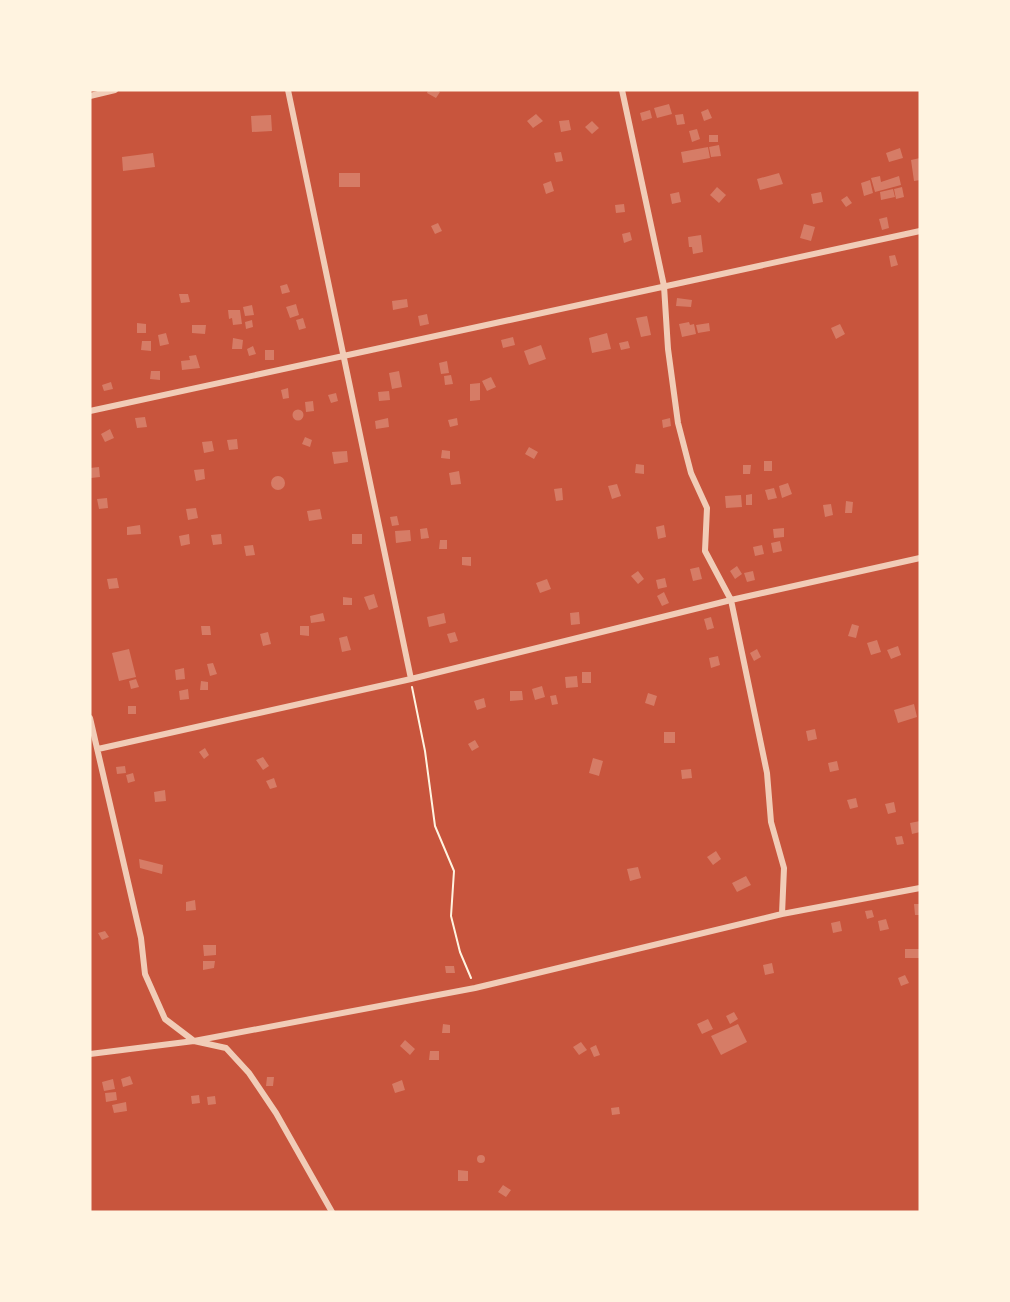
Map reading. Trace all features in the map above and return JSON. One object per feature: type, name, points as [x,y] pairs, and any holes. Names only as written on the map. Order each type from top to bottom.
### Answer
[{"type":"street","points":[[90,96],[115,90]]},
{"type":"street","points":[[288,90],[411,679]]},
{"type":"street","points":[[622,90],[664,286],[668,349],[678,423],[691,473],[707,508],[705,551],[731,600],[767,773],[771,822],[784,868],[782,914]]},
{"type":"street","points":[[90,411],[920,231]]},
{"type":"street","points":[[98,749],[411,679],[731,600],[920,558]]},
{"type":"street","points":[[90,718],[141,938],[145,974],[165,1019],[194,1041],[226,1048],[249,1073],[276,1113],[332,1212]]},
{"type":"street","points":[[90,1054],[194,1041],[475,988],[782,914],[920,888]]},
{"type":"path","points":[[411,679],[425,751],[435,826],[454,871],[451,916],[460,952],[475,988]]},
{"type":"building","points":[[428,90],[440,92],[436,98],[427,93]]},
{"type":"building","points":[[669,104],[672,114],[657,118],[654,108]]},
{"type":"building","points":[[708,109],[712,118],[704,121],[701,112]]},
{"type":"building","points":[[650,110],[652,118],[642,121],[640,113]]},
{"type":"building","points":[[536,114],[543,121],[533,128],[527,121]]},
{"type":"building","points":[[683,114],[685,124],[677,125],[675,115]]},
{"type":"building","points":[[271,115],[272,131],[252,132],[251,116]]},
{"type":"building","points":[[569,120],[571,130],[561,132],[559,121]]},
{"type":"building","points":[[592,121],[599,128],[592,134],[585,127]]},
{"type":"building","points":[[697,129],[700,139],[692,142],[689,131]]},
{"type":"building","points":[[709,135],[718,135],[718,142],[709,142]]},
{"type":"building","points":[[719,145],[721,156],[711,157],[709,147]]},
{"type":"building","points":[[708,147],[710,158],[683,163],[681,152]]},
{"type":"building","points":[[900,148],[903,158],[889,162],[886,153]]},
{"type":"building","points":[[561,152],[563,161],[556,162],[554,153]]},
{"type":"building","points":[[153,153],[155,167],[123,171],[122,157]]},
{"type":"building","points":[[920,158],[920,180],[914,181],[911,160]]},
{"type":"building","points":[[339,173],[360,173],[360,187],[339,187]]},
{"type":"building","points":[[779,173],[783,184],[760,190],[757,179]]},
{"type":"building","points":[[880,176],[881,182],[899,176],[901,185],[875,192],[871,178]]},
{"type":"building","points":[[870,180],[873,193],[864,196],[861,183]]},
{"type":"building","points":[[551,181],[554,191],[546,194],[543,184]]},
{"type":"building","points":[[717,187],[726,195],[719,203],[710,195]]},
{"type":"building","points":[[902,187],[904,197],[896,199],[894,189]]},
{"type":"building","points":[[893,189],[895,197],[881,200],[880,192]]},
{"type":"building","points":[[679,192],[681,202],[672,204],[670,194]]},
{"type":"building","points":[[821,192],[823,202],[813,204],[811,194]]},
{"type":"building","points":[[847,196],[852,203],[846,207],[841,200]]},
{"type":"building","points":[[624,204],[625,212],[616,213],[615,205]]},
{"type":"building","points":[[887,217],[889,228],[882,230],[879,219]]},
{"type":"building","points":[[438,223],[442,231],[435,234],[431,226]]},
{"type":"building","points":[[804,224],[815,227],[811,241],[800,238]]},
{"type":"building","points":[[630,232],[632,240],[624,243],[622,234]]},
{"type":"building","points":[[701,235],[703,252],[693,254],[692,247],[689,247],[688,237]]},
{"type":"building","points":[[895,255],[898,265],[891,267],[889,256]]},
{"type":"building","points":[[287,284],[290,292],[282,294],[280,286]]},
{"type":"building","points":[[179,294],[188,294],[190,302],[181,303]]},
{"type":"building","points":[[677,298],[692,300],[691,307],[676,306]]},
{"type":"building","points":[[407,299],[408,307],[393,310],[392,301]]},
{"type":"building","points":[[296,304],[299,315],[290,318],[286,307]]},
{"type":"building","points":[[252,305],[254,315],[245,316],[243,307]]},
{"type":"building","points":[[228,310],[240,310],[242,324],[233,325],[232,318],[229,319]]},
{"type":"building","points":[[427,314],[429,324],[420,326],[418,316]]},
{"type":"building","points":[[647,316],[651,335],[641,337],[636,318]]},
{"type":"building","points":[[303,318],[306,328],[299,330],[296,320]]},
{"type":"building","points":[[252,320],[253,327],[246,329],[245,322]]},
{"type":"building","points":[[689,322],[690,325],[694,324],[696,334],[682,337],[679,324]]},
{"type":"building","points":[[137,323],[146,324],[146,333],[137,333]]},
{"type":"building","points":[[709,323],[710,331],[698,333],[696,325]]},
{"type":"building","points":[[840,324],[845,334],[836,339],[831,328]]},
{"type":"building","points":[[192,325],[206,325],[205,334],[192,333]]},
{"type":"building","points":[[166,333],[169,344],[160,346],[158,335]]},
{"type":"building","points":[[607,333],[611,349],[592,353],[589,338]]},
{"type":"building","points":[[513,337],[515,345],[503,348],[501,340]]},
{"type":"building","points":[[233,338],[243,340],[242,349],[232,349]]},
{"type":"building","points":[[142,341],[151,341],[151,351],[141,350]]},
{"type":"building","points":[[628,341],[630,348],[621,350],[619,343]]},
{"type":"building","points":[[541,345],[546,359],[529,365],[524,351]]},
{"type":"building","points":[[253,346],[256,354],[249,356],[247,349]]},
{"type":"building","points":[[265,350],[274,350],[274,360],[265,360]]},
{"type":"building","points":[[196,355],[200,368],[182,370],[181,361],[190,360],[189,356]]},
{"type":"building","points":[[447,361],[449,373],[441,374],[439,363]]},
{"type":"building","points":[[151,371],[160,371],[160,380],[150,379]]},
{"type":"building","points":[[399,371],[402,387],[392,389],[389,373]]},
{"type":"building","points":[[451,375],[453,384],[445,385],[444,376]]},
{"type":"building","points":[[491,377],[496,387],[487,391],[482,381]]},
{"type":"building","points":[[111,382],[113,389],[104,391],[102,385]]},
{"type":"building","points":[[480,383],[480,400],[470,401],[470,384]]},
{"type":"building","points":[[288,388],[289,398],[283,399],[281,390]]},
{"type":"building","points":[[389,391],[390,400],[379,401],[378,392]]},
{"type":"building","points":[[336,393],[338,401],[331,403],[328,395]]},
{"type":"building","points":[[313,401],[314,411],[306,412],[305,402]]},
{"type":"building","points":[[298,410],[302,411],[302,419],[298,420],[294,419],[293,415],[294,411]]},
{"type":"building","points":[[145,417],[147,427],[137,428],[135,418]]},
{"type":"building","points":[[388,418],[389,427],[376,429],[375,421]]},
{"type":"building","points":[[457,418],[458,425],[450,427],[448,420]]},
{"type":"building","points":[[670,418],[671,426],[663,428],[662,420]]},
{"type":"building","points":[[110,429],[114,438],[105,442],[101,434]]},
{"type":"building","points":[[305,437],[312,440],[310,447],[302,444]]},
{"type":"building","points":[[237,439],[238,449],[229,450],[227,440]]},
{"type":"building","points":[[212,441],[214,451],[204,453],[202,442]]},
{"type":"building","points":[[529,447],[538,452],[534,459],[525,454]]},
{"type":"building","points":[[442,450],[450,451],[450,459],[441,458]]},
{"type":"building","points":[[347,451],[348,462],[334,464],[332,452]]},
{"type":"building","points":[[764,461],[772,461],[772,471],[764,471]]},
{"type":"building","points":[[636,464],[644,465],[644,474],[635,473]]},
{"type":"building","points":[[743,465],[751,465],[750,474],[743,474]]},
{"type":"building","points":[[99,467],[100,477],[91,478],[90,468]]},
{"type":"building","points":[[204,469],[205,479],[196,481],[194,470]]},
{"type":"building","points":[[459,471],[461,484],[451,485],[449,473]]},
{"type":"building","points":[[278,476],[283,478],[285,483],[283,488],[278,490],[273,488],[271,483],[273,478]]},
{"type":"building","points":[[788,483],[792,494],[782,498],[779,486]]},
{"type":"building","points":[[617,484],[621,496],[612,499],[608,486]]},
{"type":"building","points":[[562,488],[563,500],[556,501],[554,489]]},
{"type":"building","points":[[774,488],[777,498],[768,500],[765,490]]},
{"type":"building","points":[[752,494],[752,505],[746,505],[746,495]]},
{"type":"building","points":[[741,495],[742,507],[726,508],[725,496]]},
{"type":"building","points":[[107,498],[108,508],[99,509],[97,499]]},
{"type":"building","points":[[846,501],[853,502],[852,513],[845,513]]},
{"type":"building","points":[[831,504],[833,515],[825,517],[823,505]]},
{"type":"building","points":[[196,508],[198,518],[188,520],[186,509]]},
{"type":"building","points":[[320,509],[322,519],[309,521],[307,511]]},
{"type":"building","points":[[397,516],[399,525],[392,526],[390,517]]},
{"type":"building","points":[[140,525],[141,534],[127,535],[127,527]]},
{"type":"building","points":[[664,525],[666,537],[658,539],[656,527]]},
{"type":"building","points":[[427,528],[429,538],[421,539],[420,529]]},
{"type":"building","points":[[784,528],[784,537],[774,538],[773,529]]},
{"type":"building","points":[[410,530],[411,541],[396,543],[395,531]]},
{"type":"building","points":[[189,534],[190,544],[181,546],[179,536]]},
{"type":"building","points":[[221,534],[222,544],[213,545],[211,535]]},
{"type":"building","points":[[352,534],[362,534],[362,544],[352,544]]},
{"type":"building","points":[[440,540],[447,540],[447,549],[439,549]]},
{"type":"building","points":[[780,541],[782,551],[773,553],[771,543]]},
{"type":"building","points":[[253,545],[255,555],[246,556],[244,546]]},
{"type":"building","points":[[762,545],[764,554],[755,556],[753,547]]},
{"type":"building","points":[[462,557],[471,557],[471,566],[462,565]]},
{"type":"building","points":[[737,566],[742,574],[735,579],[730,571]]},
{"type":"building","points":[[699,567],[702,579],[693,581],[690,569]]},
{"type":"building","points":[[638,571],[644,579],[638,584],[631,576]]},
{"type":"building","points":[[753,571],[755,580],[747,582],[744,573]]},
{"type":"building","points":[[117,578],[119,588],[109,589],[107,579]]},
{"type":"building","points":[[665,578],[667,587],[658,589],[656,580]]},
{"type":"building","points":[[547,579],[551,589],[540,593],[536,583]]},
{"type":"building","points":[[664,592],[669,603],[662,606],[657,596]]},
{"type":"building","points":[[374,594],[378,607],[369,610],[364,597]]},
{"type":"building","points":[[343,597],[352,598],[352,605],[343,605]]},
{"type":"building","points":[[579,612],[580,624],[571,625],[570,613]]},
{"type":"building","points":[[323,613],[325,621],[311,623],[310,616]]},
{"type":"building","points":[[444,613],[446,623],[429,627],[427,617]]},
{"type":"building","points":[[711,617],[714,628],[707,630],[704,619]]},
{"type":"building","points":[[852,624],[859,626],[856,638],[848,636]]},
{"type":"building","points":[[201,626],[210,626],[211,635],[202,635]]},
{"type":"building","points":[[300,626],[309,626],[309,636],[300,635]]},
{"type":"building","points":[[268,632],[271,644],[263,646],[260,634]]},
{"type":"building","points":[[455,632],[458,641],[450,643],[447,634]]},
{"type":"building","points":[[347,636],[351,650],[342,652],[339,638]]},
{"type":"building","points":[[877,640],[881,652],[871,655],[867,643]]},
{"type":"building","points":[[898,646],[901,655],[891,659],[887,650]]},
{"type":"building","points":[[129,649],[136,677],[119,681],[112,653]]},
{"type":"building","points":[[757,649],[761,657],[754,661],[750,653]]},
{"type":"building","points":[[718,656],[720,665],[711,668],[709,658]]},
{"type":"building","points":[[213,663],[217,674],[210,676],[207,664]]},
{"type":"building","points":[[184,668],[185,679],[176,680],[175,670]]},
{"type":"building","points":[[582,672],[591,672],[591,683],[582,683]]},
{"type":"building","points":[[577,676],[578,687],[566,688],[565,677]]},
{"type":"building","points":[[136,679],[139,687],[131,689],[129,681]]},
{"type":"building","points":[[201,681],[208,682],[208,690],[200,690]]},
{"type":"building","points":[[542,686],[545,697],[535,700],[532,689]]},
{"type":"building","points":[[188,689],[189,699],[180,700],[179,691]]},
{"type":"building","points":[[510,691],[522,691],[523,700],[510,701]]},
{"type":"building","points":[[648,693],[657,696],[654,706],[645,703]]},
{"type":"building","points":[[556,695],[558,704],[552,705],[550,696]]},
{"type":"building","points":[[484,698],[486,707],[477,710],[474,701]]},
{"type":"building","points":[[914,704],[917,717],[898,723],[894,710]]},
{"type":"building","points":[[128,706],[136,706],[136,714],[128,714]]},
{"type":"building","points":[[815,729],[817,739],[808,741],[806,731]]},
{"type":"building","points":[[664,732],[675,732],[675,743],[664,743]]},
{"type":"building","points":[[475,740],[479,747],[472,751],[468,744]]},
{"type":"building","points":[[205,748],[209,755],[204,759],[199,752]]},
{"type":"building","points":[[263,757],[269,766],[263,770],[256,760]]},
{"type":"building","points":[[593,758],[603,761],[599,776],[589,773]]},
{"type":"building","points":[[837,761],[839,770],[830,772],[828,763]]},
{"type":"building","points":[[125,766],[126,773],[117,774],[116,767]]},
{"type":"building","points":[[691,769],[692,778],[682,779],[681,770]]},
{"type":"building","points":[[133,773],[135,781],[128,783],[126,775]]},
{"type":"building","points":[[274,778],[277,787],[270,789],[266,781]]},
{"type":"building","points":[[165,790],[166,801],[155,802],[154,792]]},
{"type":"building","points":[[856,798],[858,807],[850,809],[847,800]]},
{"type":"building","points":[[894,802],[896,812],[888,814],[885,804]]},
{"type":"building","points":[[920,821],[920,832],[912,834],[910,823]]},
{"type":"building","points":[[902,836],[904,844],[897,845],[895,837]]},
{"type":"building","points":[[716,851],[721,859],[713,865],[707,857]]},
{"type":"building","points":[[139,859],[163,865],[162,874],[140,868]]},
{"type":"building","points":[[638,867],[641,878],[630,881],[627,869]]},
{"type":"building","points":[[746,876],[751,885],[737,892],[732,883]]},
{"type":"building","points":[[195,900],[196,910],[186,911],[186,902]]},
{"type":"building","points":[[914,904],[920,904],[920,915],[915,915]]},
{"type":"building","points":[[872,910],[874,917],[867,919],[865,911]]},
{"type":"building","points":[[886,919],[889,929],[880,931],[878,921]]},
{"type":"building","points":[[840,921],[842,931],[833,933],[831,923]]},
{"type":"building","points":[[105,931],[109,937],[102,940],[98,933]]},
{"type":"building","points":[[203,945],[216,945],[216,955],[204,956]]},
{"type":"building","points":[[905,949],[919,949],[919,958],[905,958]]},
{"type":"building","points":[[203,961],[215,961],[214,968],[203,970]]},
{"type":"building","points":[[772,963],[774,973],[765,975],[763,965]]},
{"type":"building","points":[[445,966],[454,966],[455,973],[446,973]]},
{"type":"building","points":[[905,975],[909,983],[901,986],[898,978]]},
{"type":"building","points":[[734,1012],[738,1019],[730,1024],[726,1016]]},
{"type":"building","points":[[708,1019],[713,1029],[702,1034],[697,1024]]},
{"type":"building","points":[[443,1024],[450,1025],[450,1033],[442,1033]]},
{"type":"building","points":[[738,1024],[747,1042],[721,1055],[711,1036]]},
{"type":"building","points":[[405,1040],[415,1049],[410,1055],[400,1046]]},
{"type":"building","points":[[581,1042],[587,1050],[579,1055],[573,1047]]},
{"type":"building","points":[[596,1045],[600,1055],[594,1057],[590,1048]]},
{"type":"building","points":[[430,1051],[439,1051],[439,1060],[429,1060]]},
{"type":"building","points":[[130,1076],[133,1084],[123,1087],[121,1079]]},
{"type":"building","points":[[267,1077],[274,1077],[273,1086],[266,1086]]},
{"type":"building","points":[[113,1079],[115,1089],[104,1091],[102,1082]]},
{"type":"building","points":[[402,1080],[405,1090],[395,1093],[392,1084]]},
{"type":"building","points":[[116,1092],[117,1100],[106,1102],[105,1093]]},
{"type":"building","points":[[199,1095],[200,1103],[192,1104],[191,1096]]},
{"type":"building","points":[[215,1096],[216,1104],[208,1105],[207,1097]]},
{"type":"building","points":[[126,1102],[127,1111],[114,1113],[112,1105]]},
{"type":"building","points":[[619,1107],[620,1114],[612,1115],[611,1108]]},
{"type":"building","points":[[481,1155],[485,1159],[481,1163],[477,1159]]},
{"type":"building","points":[[458,1170],[468,1171],[468,1181],[458,1181]]},
{"type":"building","points":[[503,1185],[511,1190],[506,1197],[498,1192]]}]
